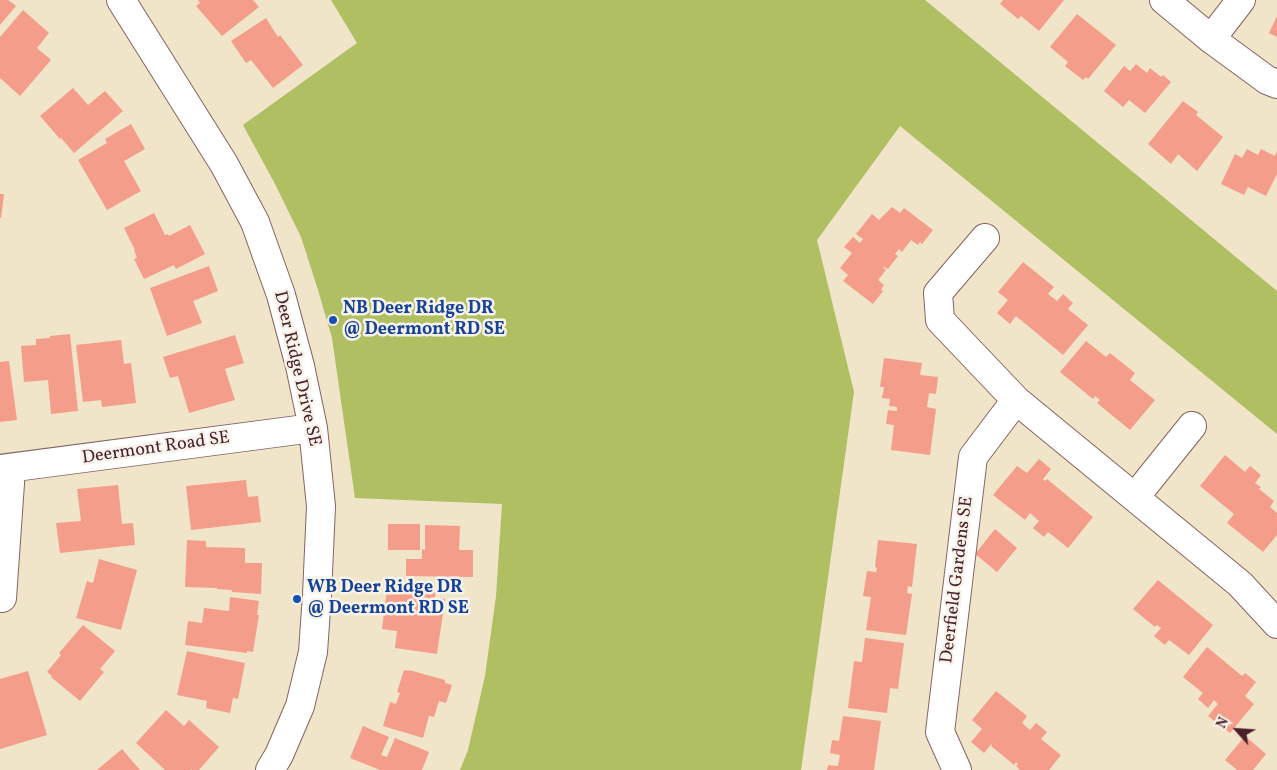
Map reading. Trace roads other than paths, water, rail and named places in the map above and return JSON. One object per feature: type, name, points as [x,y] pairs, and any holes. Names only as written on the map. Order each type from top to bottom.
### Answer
[{"type":"street","name":"Deer Ridge Drive SE","points":[[120,0],[224,164],[255,222],[281,295],[300,366],[313,428],[321,506],[313,652],[300,706],[279,755],[270,770]]},
{"type":"street","points":[[1164,0],[1211,39],[1267,80],[1277,84]]},
{"type":"street","points":[[1211,39],[1241,0]]},
{"type":"street","points":[[985,238],[938,293],[940,320],[1016,400],[1240,584],[1277,624]]},
{"type":"street","name":"Deerfield Gardens SE","points":[[958,770],[940,732],[973,457],[1016,400]]},
{"type":"street","points":[[1135,497],[1192,426]]},
{"type":"street","name":"Deermont Road SE","points":[[5,469],[313,428]]},
{"type":"street","points":[[2,598],[5,469]]},
{"type":"place","name":"NB Deer Ridge DR @ Deermont RD SE","points":[[333,320]]},
{"type":"place","name":"WB Deer Ridge DR @ Deermont RD SE","points":[[297,599]]}]
